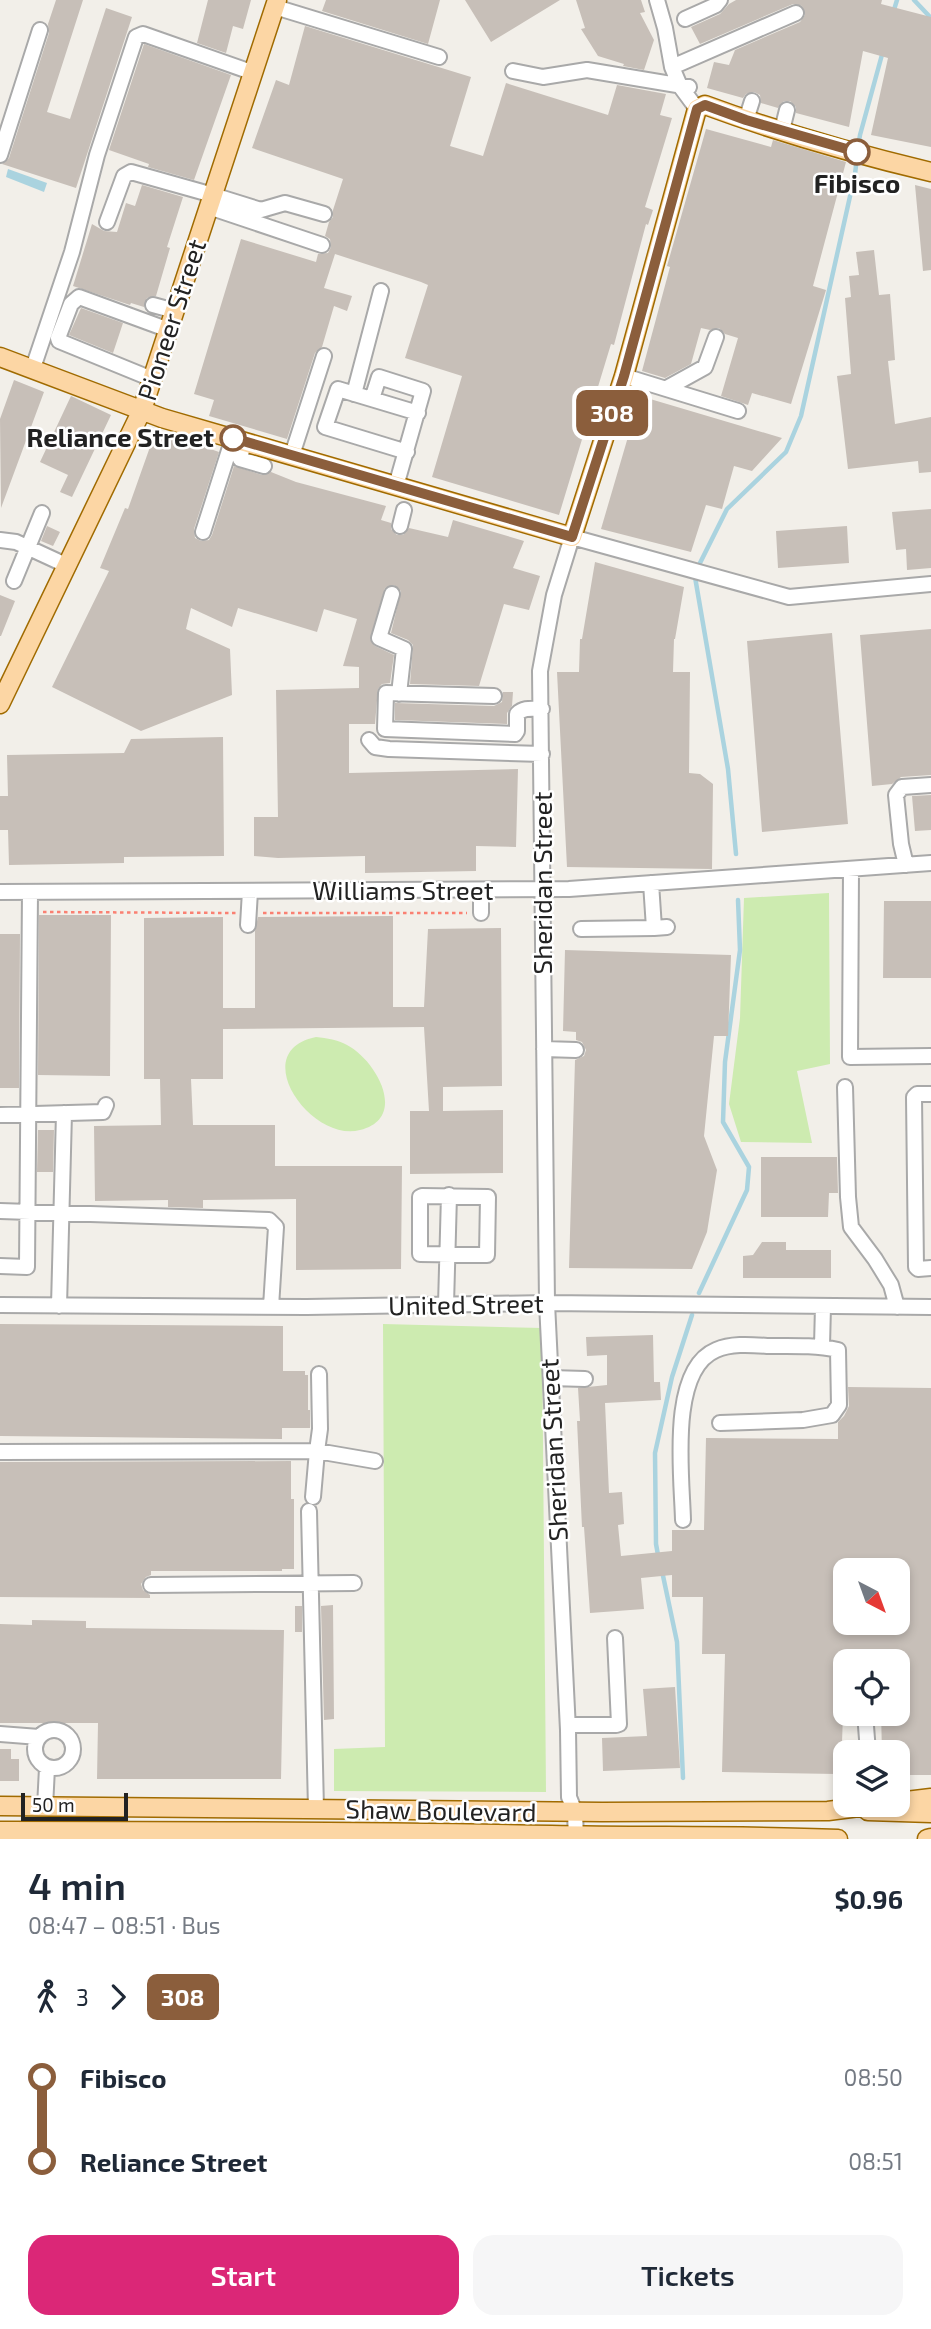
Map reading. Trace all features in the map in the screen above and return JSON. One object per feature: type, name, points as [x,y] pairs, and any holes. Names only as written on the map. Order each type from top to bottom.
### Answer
[{"type":"main road","name":"Pioneer Street","points":[[0,704],[142,410],[276,3]]},
{"type":"main road","points":[[701,107],[886,162],[931,172]]},
{"type":"main road","name":"Sheridan Street","points":[[572,537],[674,218],[691,157],[701,107]]},
{"type":"main road","points":[[0,357],[142,410],[572,537]]},
{"type":"main road","points":[[910,1801],[931,1798]]},
{"type":"main road","name":"Shaw Boulevard","points":[[0,1806],[550,1812],[572,1804],[833,1810]]},
{"type":"main road","points":[[828,1811],[931,1813]]},
{"type":"main road","name":"Shaw Boulevard","points":[[0,1831],[111,1835],[454,1832],[549,1837],[838,1839]]},
{"type":"street","points":[[657,0],[676,66],[685,86],[701,107]]},
{"type":"street","points":[[664,0],[676,66]]},
{"type":"street","points":[[685,19],[722,2]]},
{"type":"street","points":[[276,3],[439,57]]},
{"type":"street","points":[[676,66],[796,13]]},
{"type":"street","points":[[0,155],[40,30]]},
{"type":"street","points":[[33,368],[72,252],[97,155],[136,37],[143,34],[254,73]]},
{"type":"street","points":[[513,71],[543,77],[587,70],[685,86]]},
{"type":"street","points":[[746,120],[752,100]]},
{"type":"street","points":[[782,130],[787,110]]},
{"type":"street","points":[[130,163],[321,245]]},
{"type":"street","points":[[107,222],[124,176],[131,172],[261,210],[285,203],[324,214]]},
{"type":"street","points":[[354,394],[381,291]]},
{"type":"street","points":[[152,379],[58,341],[58,338],[71,304],[79,297],[169,330]]},
{"type":"street","points":[[153,305],[175,311]]},
{"type":"street","points":[[667,388],[705,367],[716,337]]},
{"type":"street","points":[[292,455],[324,356]]},
{"type":"street","points":[[624,376],[738,411]]},
{"type":"street","points":[[372,399],[379,377],[423,391],[396,486]]},
{"type":"street","points":[[407,452],[325,427],[338,389],[418,413]]},
{"type":"street","points":[[239,440],[240,459],[264,466]]},
{"type":"street","points":[[203,532],[239,440]]},
{"type":"street","points":[[14,581],[42,513]]},
{"type":"street","points":[[572,537],[789,597],[931,584]]},
{"type":"street","name":"Sheridan Street","points":[[572,537],[554,595],[540,671],[547,1303],[572,1804],[576,1837]]},
{"type":"street","points":[[0,540],[16,542],[68,566]]},
{"type":"street","points":[[392,594],[379,638],[404,649],[399,694]]},
{"type":"street","points":[[494,696],[386,693],[385,729],[515,734],[517,714],[520,711],[542,709]]},
{"type":"street","points":[[369,740],[375,747],[389,749],[542,754]]},
{"type":"street","points":[[906,865],[901,844],[896,792],[902,787],[931,785]]},
{"type":"street","name":"Williams Street","points":[[0,892],[542,890],[931,863]]},
{"type":"street","points":[[852,869],[850,1057],[931,1056]]},
{"type":"street","points":[[581,929],[660,927],[651,883]]},
{"type":"street","points":[[248,919],[250,891]]},
{"type":"street","points":[[481,891],[481,913]]},
{"type":"street","points":[[0,1266],[27,1267],[26,1114],[30,892]]},
{"type":"street","points":[[544,1049],[576,1051]]},
{"type":"street","points":[[845,1087],[851,1227],[891,1285],[897,1307]]},
{"type":"street","points":[[931,1094],[917,1094],[914,1097],[916,1268],[931,1268]]},
{"type":"street","points":[[0,1115],[103,1112],[106,1105]]},
{"type":"street","points":[[59,1306],[64,1113]]},
{"type":"street","points":[[446,1305],[449,1195]]},
{"type":"street","points":[[449,1195],[487,1196],[487,1255],[448,1255],[419,1253],[420,1198],[449,1195]]},
{"type":"street","points":[[0,1211],[269,1220],[276,1227],[271,1307]]},
{"type":"street","name":"United Street","points":[[0,1305],[271,1307],[547,1303],[931,1307]]},
{"type":"street","points":[[822,1346],[823,1306]]},
{"type":"street","points":[[683,1520],[680,1426],[684,1396],[693,1373],[704,1357],[716,1350],[735,1345],[822,1346],[838,1350],[839,1405],[832,1415],[803,1420],[720,1423]]},
{"type":"street","points":[[316,1810],[311,1504],[320,1429],[319,1374]]},
{"type":"street","points":[[551,1378],[585,1378]]},
{"type":"street","points":[[0,1452],[317,1451],[375,1461]]},
{"type":"street","points":[[151,1585],[354,1583]]},
{"type":"street","points":[[568,1725],[619,1724],[615,1638]]},
{"type":"street","points":[[47,1731],[65,1733],[74,1749],[71,1758],[65,1766],[47,1768],[39,1763],[35,1754],[39,1737],[47,1731]]},
{"type":"street","points":[[0,1734],[39,1737]]},
{"type":"street","points":[[45,1807],[47,1768]]},
{"type":"street","points":[[549,1837],[550,1812]]},
{"type":"path","points":[[29,912],[248,919],[481,913]]},
{"type":"green space","points":[[829,893],[830,1064],[797,1071],[812,1143],[741,1142],[729,1104],[740,1018],[744,898]]},
{"type":"green space","points":[[316,1037],[347,1045],[358,1052],[377,1075],[385,1102],[383,1114],[375,1124],[360,1130],[341,1130],[323,1123],[306,1110],[293,1094],[286,1076],[286,1059],[296,1046]]},
{"type":"green space","points":[[383,1324],[542,1328],[546,1792],[334,1791],[334,1749],[385,1747]]},
{"type":"water","points":[[8,169],[47,183],[44,192],[6,177]]},
{"type":"building","points":[[56,0],[83,0],[47,112],[70,119],[106,8],[132,17],[76,188],[2,164],[9,158],[49,33],[48,24]]},
{"type":"building","points":[[208,0],[251,0],[243,29],[233,26],[226,53],[197,43]]},
{"type":"building","points":[[326,0],[440,0],[428,44],[322,11]]},
{"type":"building","points":[[465,0],[560,0],[491,42]]},
{"type":"building","points":[[576,0],[641,0],[645,12],[640,13],[654,40],[644,70],[623,66],[624,64],[598,56],[581,29],[585,28]]},
{"type":"building","points":[[736,0],[882,0],[881,4],[931,17],[931,147],[871,135],[888,58],[863,51],[849,127],[796,113],[796,107],[790,101],[784,101],[778,108],[761,103],[760,95],[754,92],[743,98],[707,88],[714,62],[729,65],[735,50],[800,22],[805,15],[802,6],[793,4],[700,44],[691,27],[720,14]]},
{"type":"building","points":[[305,26],[471,77],[450,146],[483,156],[506,83],[608,115],[617,85],[666,94],[660,115],[672,118],[645,207],[653,210],[648,225],[646,224],[614,345],[611,344],[559,515],[432,477],[462,376],[405,358],[428,285],[421,282],[335,254],[324,288],[352,296],[347,311],[334,306],[322,347],[315,353],[287,439],[209,416],[214,400],[194,394],[241,239],[316,262],[318,254],[328,253],[331,247],[330,239],[325,236],[343,179],[252,148],[276,80],[289,85]]},
{"type":"building","points":[[144,44],[231,75],[194,180],[148,167],[149,164],[109,150]]},
{"type":"building","points":[[706,129],[771,147],[773,140],[846,162],[813,286],[826,290],[791,404],[752,393],[748,405],[721,396],[738,338],[725,334],[719,328],[701,328],[691,364],[665,378],[642,371],[670,267],[667,266]]},
{"type":"building","points":[[142,185],[183,197],[167,247],[170,248],[156,296],[147,298],[144,307],[73,286],[92,224],[104,231],[117,232],[126,203],[135,206]]},
{"type":"building","points":[[915,185],[931,189],[931,270],[923,271]]},
{"type":"building","points":[[874,250],[879,295],[890,294],[895,360],[888,361],[895,424],[931,417],[931,472],[919,473],[918,461],[848,469],[837,376],[851,374],[845,298],[851,297],[849,276],[859,275],[856,252]]},
{"type":"building","points":[[81,308],[123,323],[113,353],[69,335]]},
{"type":"building","points":[[14,380],[44,392],[1,508],[0,419]]},
{"type":"building","points":[[71,396],[111,415],[72,497],[60,492],[68,475],[40,462]]},
{"type":"building","points":[[640,396],[782,438],[752,471],[734,466],[722,509],[706,505],[691,552],[601,529]]},
{"type":"building","points":[[156,430],[219,452],[194,529],[195,538],[201,541],[209,540],[212,535],[234,466],[262,475],[271,472],[296,482],[386,506],[381,520],[391,523],[391,529],[397,535],[403,535],[409,528],[448,537],[453,520],[524,541],[513,568],[540,576],[529,610],[504,604],[479,686],[410,684],[413,645],[391,633],[401,591],[394,585],[385,588],[370,639],[375,646],[394,655],[390,683],[382,684],[378,689],[375,724],[349,724],[349,773],[518,769],[516,847],[476,846],[476,871],[365,873],[365,856],[254,856],[254,817],[278,817],[276,690],[359,688],[359,667],[343,666],[357,619],[324,609],[317,632],[238,608],[232,627],[191,608],[186,629],[230,649],[232,695],[141,731],[52,687],[109,571],[100,568],[125,508],[128,509]]},
{"type":"building","points":[[931,509],[931,568],[907,570],[906,549],[896,550],[892,512]]},
{"type":"building","points":[[47,526],[60,532],[53,546],[41,541]]},
{"type":"building","points":[[847,526],[849,563],[778,568],[776,531]]},
{"type":"building","points":[[595,562],[684,587],[674,639],[673,672],[690,672],[689,773],[700,774],[713,784],[712,869],[567,867],[557,672],[579,672],[580,639]]},
{"type":"building","points":[[0,595],[15,601],[1,636],[0,636]]},
{"type":"building","points":[[931,629],[931,775],[901,777],[892,784],[872,786],[860,635]]},
{"type":"building","points":[[832,633],[848,824],[762,832],[747,641]]},
{"type":"building","points":[[503,692],[513,692],[507,724],[395,720],[395,703],[494,706],[502,702]]},
{"type":"building","points":[[223,737],[224,856],[124,857],[124,863],[9,865],[8,830],[0,830],[0,796],[8,796],[7,755],[124,753],[131,739]]},
{"type":"building","points":[[931,795],[931,830],[915,831],[912,796]]},
{"type":"building","points":[[884,901],[931,901],[931,978],[883,978]]},
{"type":"building","points":[[39,915],[111,915],[110,1076],[38,1075]]},
{"type":"building","points":[[393,916],[393,1007],[424,1007],[428,929],[501,928],[502,1086],[443,1087],[443,1111],[503,1110],[503,1173],[410,1174],[410,1111],[429,1111],[424,1027],[223,1029],[223,1079],[191,1079],[193,1125],[275,1125],[275,1166],[402,1166],[401,1269],[296,1270],[296,1199],[203,1200],[203,1208],[168,1207],[168,1200],[95,1201],[94,1126],[161,1125],[160,1079],[144,1079],[144,918],[223,917],[223,1008],[255,1008],[255,931],[258,917]]},
{"type":"building","points":[[0,934],[20,934],[19,1088],[0,1088]]},
{"type":"building","points":[[565,950],[731,955],[728,1036],[714,1036],[704,1136],[717,1170],[707,1232],[692,1269],[569,1268],[575,1060],[584,1056],[586,1050],[582,1042],[576,1040],[576,1032],[563,1031]]},
{"type":"building","points":[[38,1130],[54,1130],[53,1172],[37,1172]]},
{"type":"building","points":[[761,1157],[837,1157],[838,1193],[829,1193],[828,1217],[761,1217]]},
{"type":"building","points":[[762,1242],[786,1242],[786,1250],[831,1250],[831,1278],[743,1278],[743,1256],[753,1255]]},
{"type":"building","points":[[0,1324],[283,1326],[283,1371],[305,1371],[305,1375],[308,1375],[310,1428],[282,1428],[282,1439],[0,1436]]},
{"type":"building","points":[[653,1335],[654,1382],[660,1382],[661,1400],[605,1403],[609,1493],[622,1492],[624,1524],[618,1525],[621,1556],[672,1551],[672,1530],[704,1530],[706,1438],[838,1439],[838,1422],[849,1406],[848,1387],[931,1388],[931,1775],[910,1775],[910,1740],[882,1740],[881,1726],[910,1726],[910,1649],[833,1649],[833,1726],[843,1726],[842,1740],[833,1740],[833,1774],[722,1772],[725,1654],[702,1654],[703,1597],[672,1597],[672,1575],[641,1578],[644,1609],[590,1613],[582,1527],[578,1388],[607,1385],[607,1355],[587,1356],[586,1337]]},
{"type":"building","points":[[291,1461],[294,1569],[151,1571],[151,1575],[141,1584],[150,1598],[0,1597],[0,1462]]},
{"type":"building","points":[[333,1605],[334,1719],[324,1720],[321,1606]]},
{"type":"building","points":[[295,1606],[302,1606],[302,1632],[295,1632]]},
{"type":"building","points":[[32,1620],[86,1621],[86,1628],[284,1630],[281,1779],[97,1779],[98,1723],[0,1723],[0,1624],[32,1625]]},
{"type":"building","points":[[675,1687],[680,1768],[603,1771],[602,1738],[647,1736],[643,1689]]},
{"type":"building","points":[[0,1749],[11,1749],[11,1759],[19,1759],[19,1781],[0,1781]]},
{"type":"waterway","points":[[893,13],[897,0]]},
{"type":"waterway","points":[[914,0],[931,18]]},
{"type":"waterway","points":[[858,148],[883,51]]},
{"type":"waterway","points":[[700,563],[727,509],[786,452],[801,416],[857,157]]},
{"type":"waterway","points":[[695,577],[728,769],[736,854]]},
{"type":"waterway","points":[[699,1293],[747,1190],[749,1167],[723,1122],[725,1062],[740,950],[738,900]]},
{"type":"waterway","points":[[658,1555],[655,1453],[672,1377],[692,1315]]},
{"type":"waterway","points":[[662,1571],[677,1642],[683,1778]]},
{"type":"bus line","name":"308","points":[[233,438],[572,537],[624,376],[697,109],[705,105],[746,120],[857,152]]},
{"type":"place","name":"Fibisco","points":[[857,152]]},
{"type":"place","name":"Reliance Street","points":[[233,438]]}]
